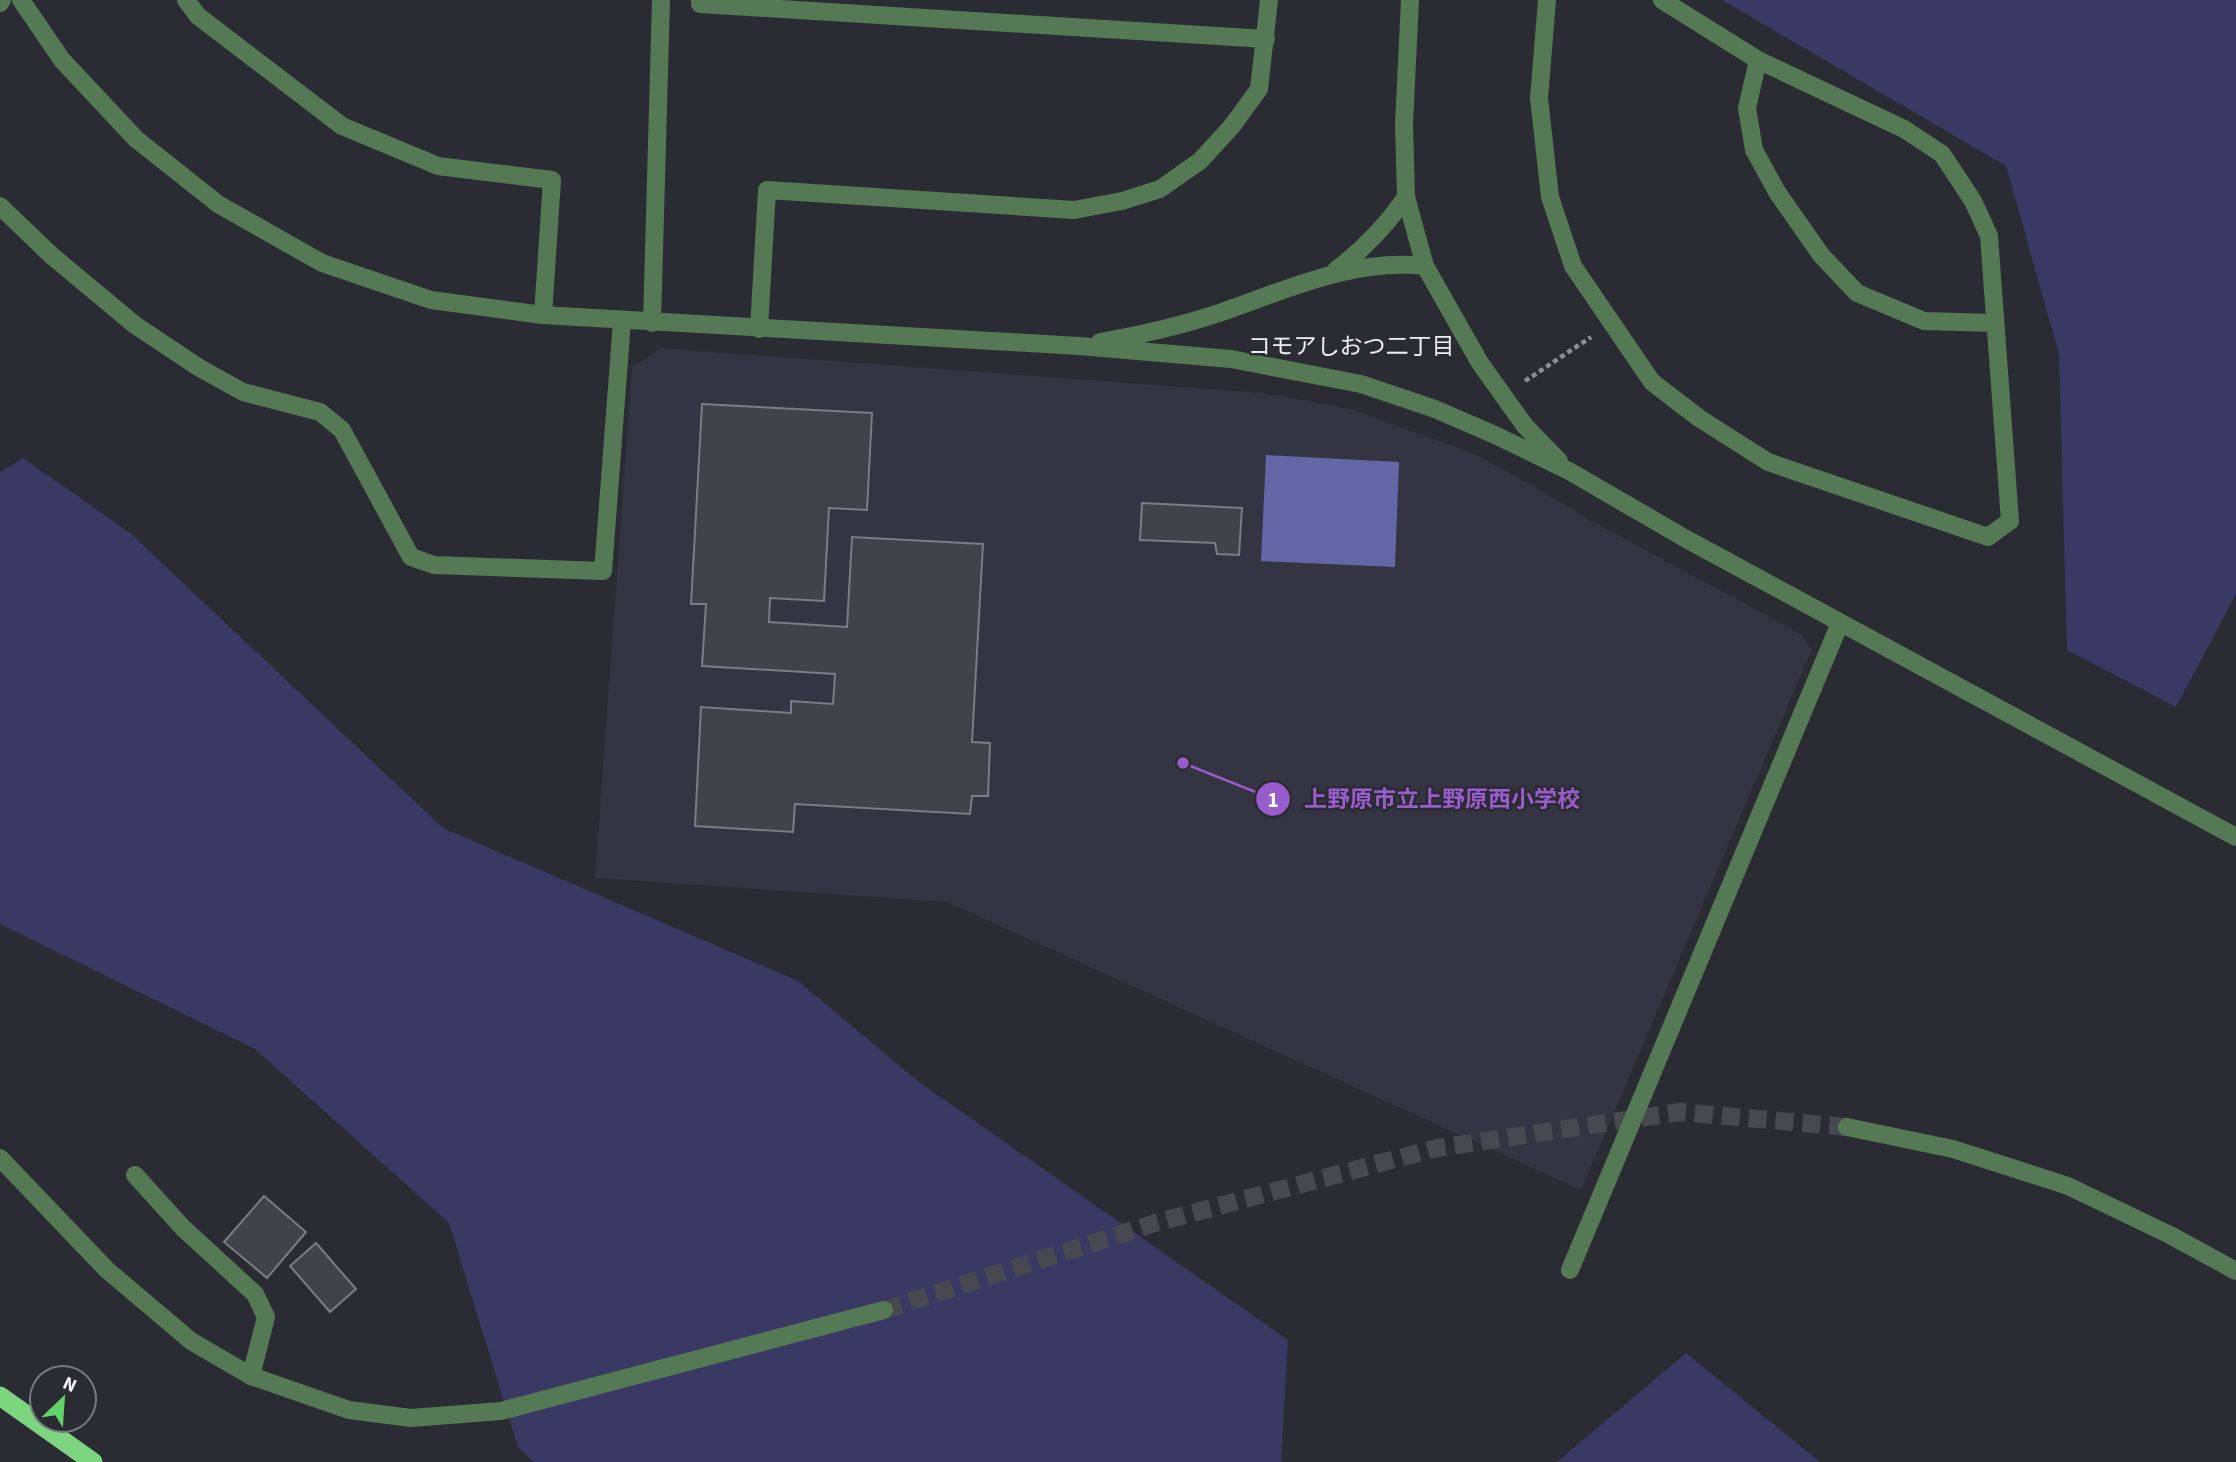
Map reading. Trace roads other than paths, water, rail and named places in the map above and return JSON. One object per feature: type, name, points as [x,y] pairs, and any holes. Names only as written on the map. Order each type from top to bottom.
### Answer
[{"type":"highway","points":[[0,1396],[93,1462]]},
{"type":"street","points":[[22,0],[62,60],[136,139],[218,204],[323,263],[431,300],[543,315],[1079,346],[1230,359],[1362,384],[1435,409],[1569,471],[1688,540],[2236,837]]},
{"type":"street","points":[[186,0],[198,16],[342,126],[438,166],[552,180],[543,315]]},
{"type":"street","points":[[652,323],[661,0]]},
{"type":"street","points":[[700,0],[700,4],[1266,39]]},
{"type":"street","points":[[759,329],[767,190],[1074,210],[1122,201],[1160,189],[1200,161],[1259,89],[1269,0]]},
{"type":"street","points":[[1410,0],[1404,124],[1406,197],[1425,266],[1480,363],[1503,396],[1525,426],[1569,471]]},
{"type":"street","points":[[1547,0],[1539,99],[1550,197],[1573,266],[1652,382],[1699,418],[1768,462],[1988,537],[2010,521],[1989,236],[1973,201],[1942,154],[1904,129],[1758,60],[1662,0]]},
{"type":"street","points":[[1758,60],[1747,108],[1754,150],[1777,192],[1821,255],[1857,293],[1924,321],[1995,323]]},
{"type":"street","points":[[1330,274],[1354,256],[1386,225],[1406,197]]},
{"type":"street","points":[[0,206],[51,256],[135,325],[198,368],[243,392],[320,412],[342,430],[411,557],[434,565],[603,571],[622,321]]},
{"type":"street","points":[[1079,346],[1155,332],[1216,314],[1330,274],[1374,266],[1425,266]]},
{"type":"street","points":[[1570,1270],[1840,623]]},
{"type":"street","points":[[1847,1127],[1953,1149],[2068,1186],[2170,1235],[2236,1271]]},
{"type":"street","points":[[0,1158],[107,1270],[191,1341],[251,1376],[349,1410],[411,1418],[500,1410],[884,1310]]},
{"type":"street","points":[[135,1175],[183,1228],[255,1294],[266,1317],[251,1376]]},
{"type":"water","points":[[1266,455],[1399,462],[1395,567],[1261,561]]},
{"type":"tunnel","points":[[884,1310],[1155,1223],[1437,1148],[1680,1112],[1847,1127]]},
{"type":"place","name":"上野原市立上野原西小学校","points":[[1183,763]]},
{"type":"district","name":"コモアしおつ二丁目","points":[[1351,346]]}]
